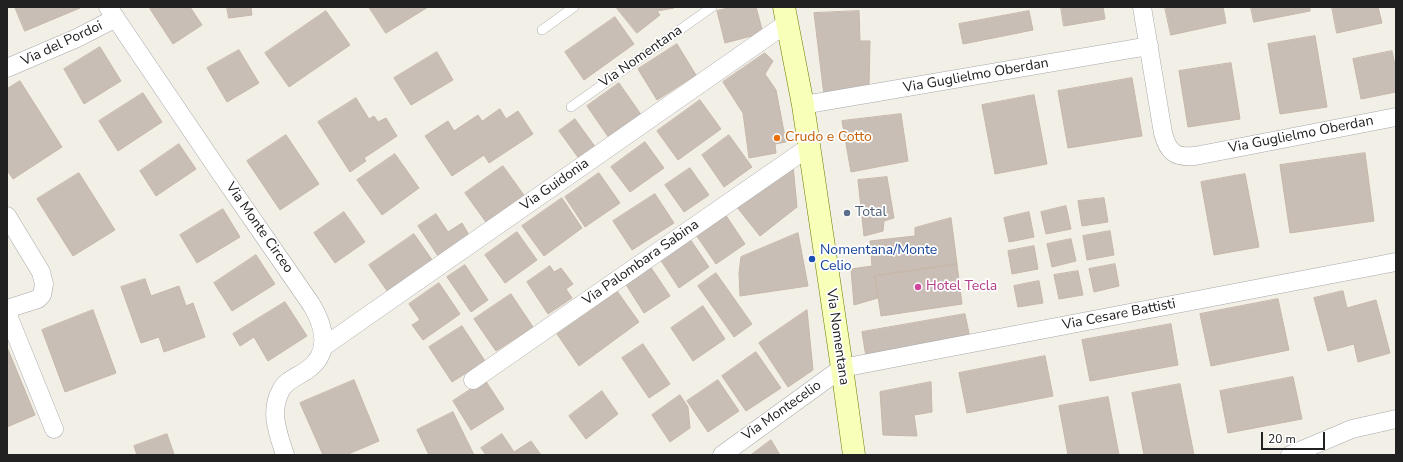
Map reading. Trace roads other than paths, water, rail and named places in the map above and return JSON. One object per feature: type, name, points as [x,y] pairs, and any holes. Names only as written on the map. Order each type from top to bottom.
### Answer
[{"type":"street","name":"Via Guglielmo Oberdan","points":[[1142,7],[1163,133],[1168,147],[1176,155],[1187,157],[1195,156],[1396,117]]},
{"type":"street","name":"Via del Pordoi","points":[[7,68],[77,38],[112,13]]},
{"type":"street","name":"Via Monte Circeo","points":[[112,13],[311,304],[320,321],[324,338],[323,347]]},
{"type":"street","name":"Via Guidonia","points":[[323,347],[785,15]]},
{"type":"street","name":"Via Nomentana","points":[[785,15],[803,105],[854,455]]},
{"type":"street","name":"Via Guglielmo Oberdan","points":[[803,105],[1149,46]]},
{"type":"street","name":"Via Palombara Sabina","points":[[472,380],[809,147]]},
{"type":"street","points":[[7,216],[41,272],[44,284],[42,295],[38,299],[7,309]]},
{"type":"street","name":"Via Cesare Battisti","points":[[842,368],[1396,262]]},
{"type":"street","points":[[7,313],[54,430]]},
{"type":"street","points":[[285,455],[275,423],[277,398],[284,385],[314,365],[323,347]]},
{"type":"street","name":"Via Montecelio","points":[[722,455],[842,368]]},
{"type":"street","points":[[1290,455],[1346,431],[1396,420]]},
{"type":"lane","points":[[542,30],[574,7]]},
{"type":"lane","name":"Via Nomentana","points":[[571,107],[712,7]]},
{"type":"place","name":"Crudo e Cotto","points":[[777,138]]},
{"type":"place","name":"Total","points":[[847,213]]},
{"type":"place","name":"Nomentana/Monte Celio","points":[[812,259]]},
{"type":"place","name":"Hotel Tecla","points":[[918,287]]}]
